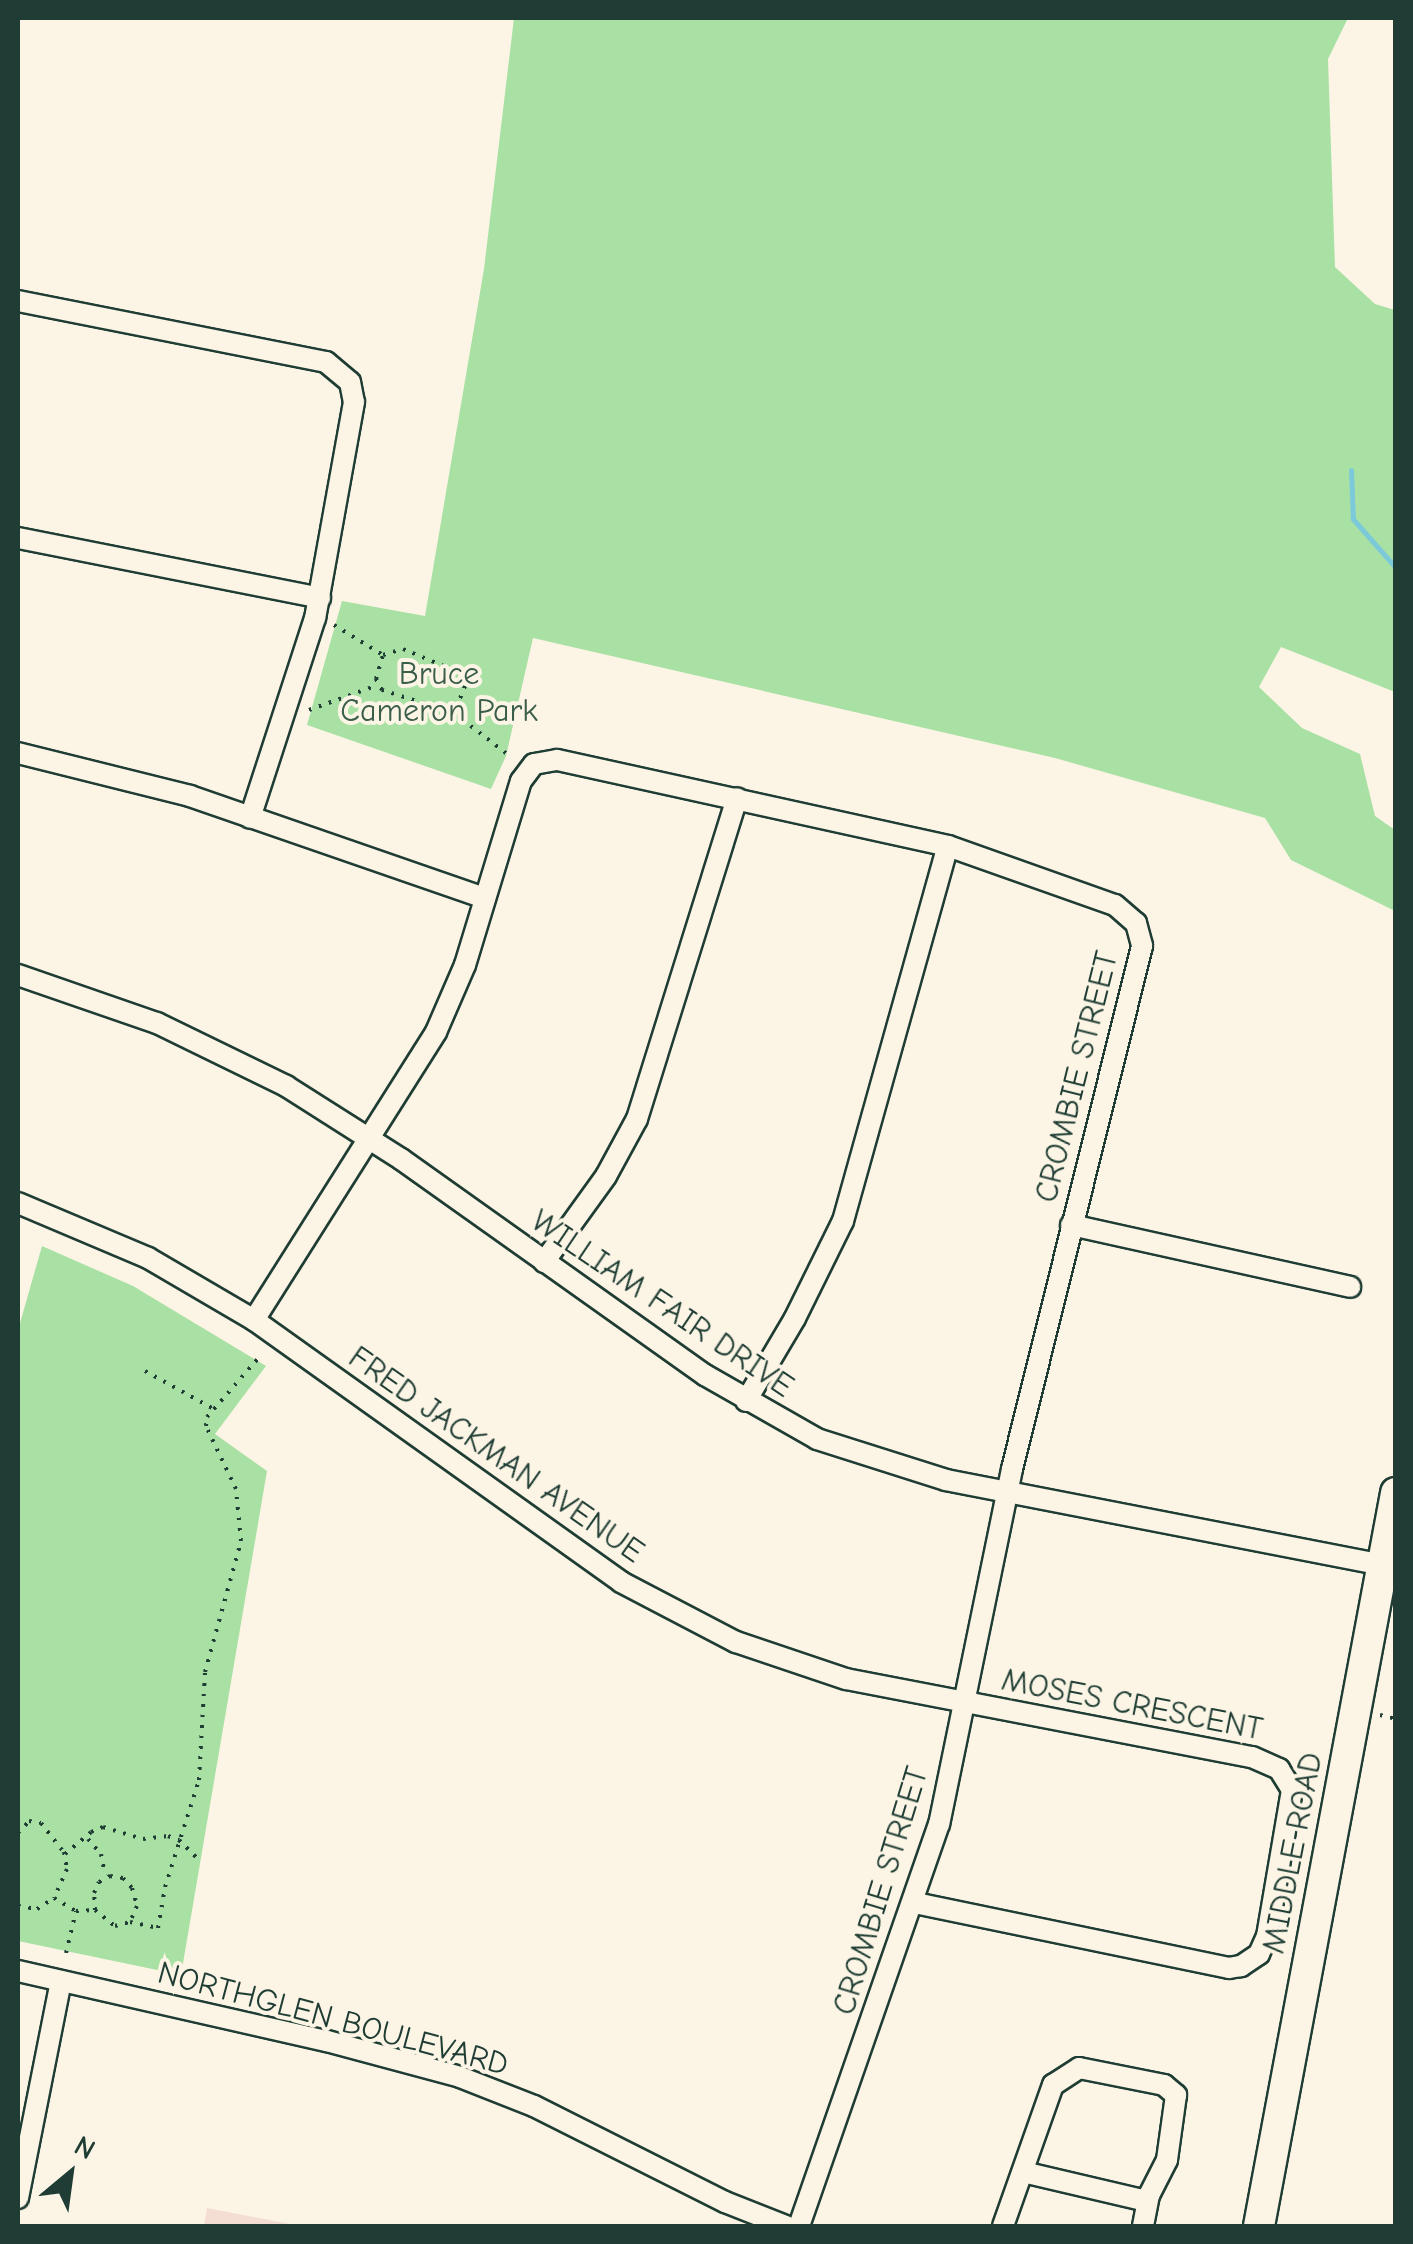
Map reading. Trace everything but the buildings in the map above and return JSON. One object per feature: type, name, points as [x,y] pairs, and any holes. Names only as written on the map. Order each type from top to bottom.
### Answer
[{"type":"street","points":[[18,301],[326,362],[344,373],[354,391],[320,598],[304,659],[250,818]]},
{"type":"street","points":[[18,538],[320,598]]},
{"type":"street","points":[[18,753],[127,777],[486,898]]},
{"type":"street","name":"CROMBIE STREET","points":[[254,1320],[371,1139],[452,997],[521,781],[534,764],[543,760],[737,798],[948,846],[1115,905],[1127,912],[1142,935],[1007,1492],[940,1824],[799,2226]]},
{"type":"street","points":[[544,1262],[606,1176],[637,1118],[737,798]]},
{"type":"street","points":[[746,1402],[796,1318],[842,1221],[948,846]]},
{"type":"street","name":"WILLIAM FAIR DRIVE","points":[[18,975],[95,998],[218,1051],[286,1086],[371,1139],[746,1402],[817,1439],[882,1462],[1007,1492],[1383,1565]]},
{"type":"street","name":"FRED JACKMAN AVENUE","points":[[18,1202],[134,1252],[254,1320],[578,1552],[677,1614],[793,1663],[846,1679],[964,1702]]},
{"type":"street","points":[[1071,1225],[1350,1287]]},
{"type":"street","name":"MIDDLE ROAD","points":[[1258,2226],[1396,1493]]},
{"type":"street","name":"MOSES CRESCENT","points":[[915,1903],[1229,1968],[1252,1962],[1267,1936],[1292,1801],[1292,1790],[1279,1769],[1252,1756],[964,1702]]},
{"type":"street","name":"NORTHGLEN BOULEVARD","points":[[18,1971],[327,2041],[460,2077],[534,2106],[726,2202],[786,2226]]},
{"type":"street","points":[[18,2195],[61,1981]]},
{"type":"street","points":[[1002,2226],[1053,2085],[1067,2072],[1089,2069],[1164,2085],[1176,2095],[1165,2168],[1147,2200],[1143,2226]]},
{"type":"street","points":[[1023,2172],[1147,2200]]},
{"type":"path","points":[[334,626],[383,655],[404,650],[458,672],[465,686],[454,714]]},
{"type":"path","points":[[378,685],[383,655]]},
{"type":"path","points":[[309,710],[378,685]]},
{"type":"path","points":[[378,685],[394,697],[454,714],[511,758]]},
{"type":"path","points":[[106,1878],[94,1893],[96,1910],[107,1923],[130,1922],[158,1928],[179,1840],[199,1780],[205,1672],[241,1541],[236,1489],[206,1426],[212,1408],[261,1355]]},
{"type":"path","points":[[145,1372],[212,1408]]},
{"type":"path","points":[[1380,1715],[1396,1719]]},
{"type":"path","points":[[18,1833],[29,1822],[41,1823],[65,1854],[65,1876],[54,1898],[37,1909],[18,1906]]},
{"type":"path","points":[[65,1854],[103,1827],[143,1839],[168,1836],[179,1840],[200,1861]]},
{"type":"path","points":[[88,1838],[101,1854],[106,1878]]},
{"type":"path","points":[[18,1848],[18,1860]]},
{"type":"path","points":[[106,1878],[122,1878],[132,1888],[137,1911],[130,1922]]},
{"type":"path","points":[[54,1898],[76,1911],[96,1910]]},
{"type":"path","points":[[66,1953],[76,1911]]},
{"type":"shaded area","points":[[207,2208],[300,2226],[204,2226]]},
{"type":"green space","name":"Bruce Cameron Park","points":[[514,18],[1348,18],[1328,59],[1335,267],[1375,304],[1395,310],[1395,692],[1281,647],[1259,687],[1302,728],[1360,754],[1375,816],[1395,830],[1395,911],[1291,860],[1265,818],[1055,758],[533,638],[506,756],[491,789],[307,725],[342,601],[425,616],[484,269]]},
{"type":"green space","points":[[42,1246],[133,1286],[266,1366],[215,1434],[267,1471],[181,1975],[18,1941],[18,1330]]},
{"type":"waterway","points":[[1351,470],[1353,519],[1396,568]]}]
